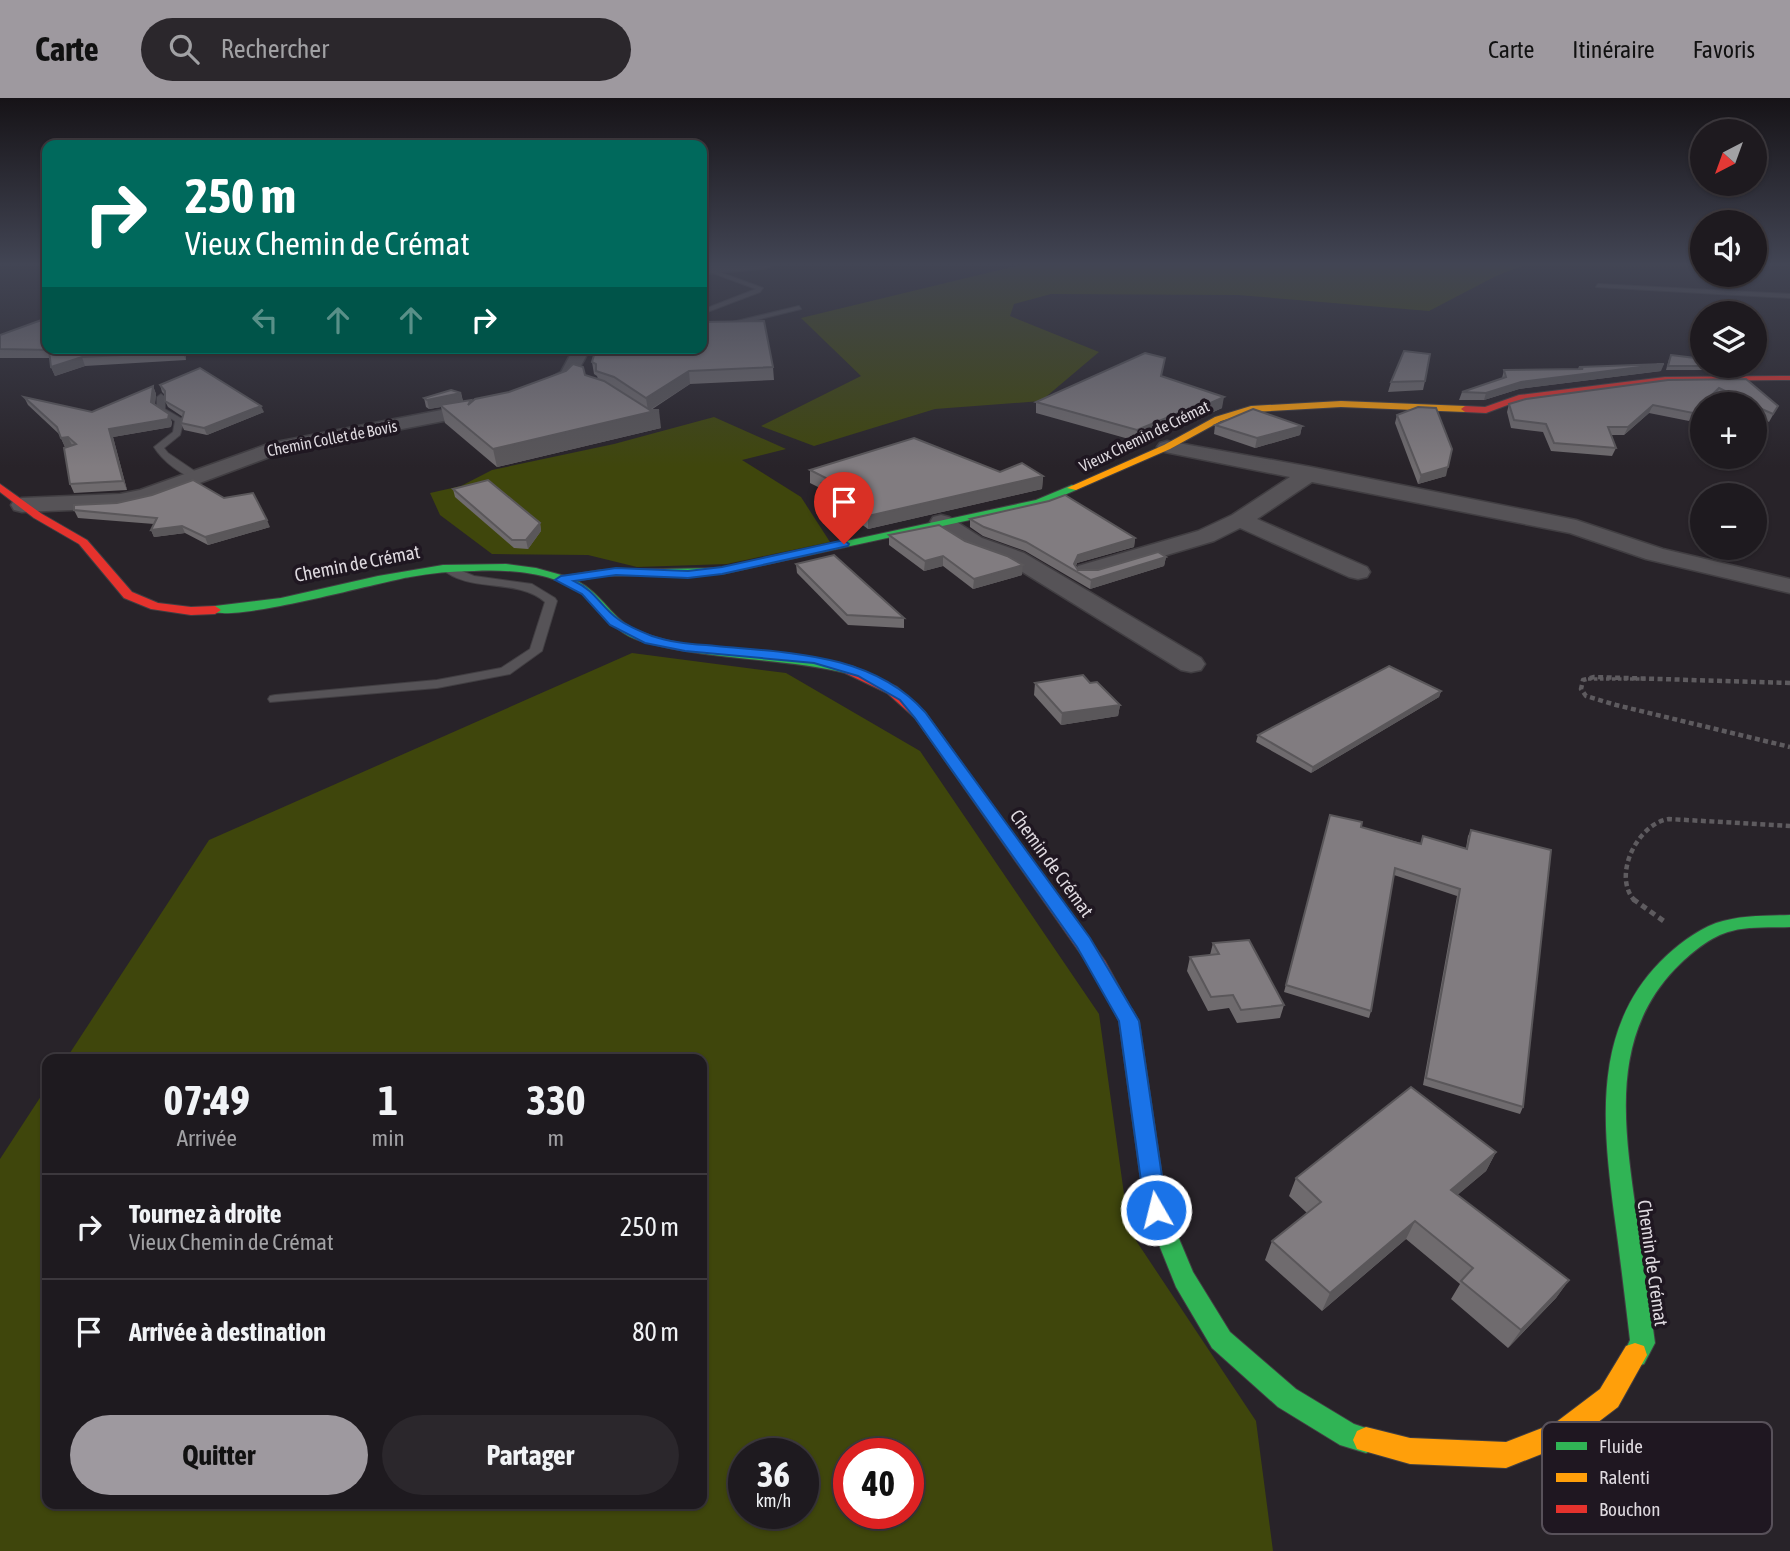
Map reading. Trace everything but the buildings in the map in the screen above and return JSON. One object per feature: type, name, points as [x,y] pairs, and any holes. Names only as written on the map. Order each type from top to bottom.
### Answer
[{"type":"street","name":"Chemin Collet de Bovis","points":[[22,505],[120,501],[146,495],[262,451],[514,401],[578,375],[581,354]]},
{"type":"street","name":"Vieux Chemin de Crémat","points":[[561,580],[616,571],[688,574],[722,571],[1040,502],[1167,447],[1218,419],[1251,409],[1341,404],[1486,410],[1519,398],[1665,379],[1790,378]]},
{"type":"street","points":[[1167,447],[1311,473],[1576,527],[1617,544],[1678,562],[1790,586]]},
{"type":"street","points":[[1087,571],[1194,540],[1240,520],[1311,473]]},
{"type":"street","name":"Chemin de Crémat","points":[[0,487],[22,505],[83,541],[102,561],[116,587],[133,600],[182,610],[245,607],[375,577],[447,568],[521,570],[561,580],[586,591],[614,623],[650,640],[685,647],[815,659],[863,673],[904,697],[920,715],[1083,943],[1129,1021],[1156,1210],[1184,1279],[1221,1340],[1287,1398],[1349,1436],[1410,1451],[1506,1455],[1542,1441]]},
{"type":"street","points":[[1240,520],[1358,572]]},
{"type":"street","points":[[941,522],[974,543],[1016,558],[1191,664]]},
{"type":"street","name":"Chemin de Crémat","points":[[1577,1422],[1609,1398],[1643,1343],[1615,1135],[1614,1080],[1622,1039],[1641,997],[1660,971],[1696,941],[1730,925],[1790,921]]},
{"type":"lane","points":[[161,397],[161,410],[180,420],[177,433],[159,447],[164,455],[196,476]]},
{"type":"lane","points":[[275,699],[437,684],[505,671],[536,651],[547,623],[551,601],[544,593],[525,586],[459,577],[447,568]]},
{"type":"path","points":[[1790,683],[1594,677],[1583,680],[1581,689],[1586,696],[1616,705],[1790,747]]},
{"type":"path","points":[[1696,941],[1628,894],[1624,884],[1629,862],[1643,831],[1656,820],[1669,819],[1790,826]]},
{"type":"green space","points":[[815,332],[1049,332],[1099,352],[1041,401],[935,409],[814,446],[761,426],[861,376]]},
{"type":"green space","points":[[714,417],[786,449],[742,460],[801,497],[830,542],[727,564],[637,567],[588,555],[492,554],[440,515],[430,493],[461,486],[492,470],[614,444]]},
{"type":"green space","points":[[632,653],[786,673],[920,751],[1099,1014],[1129,1230],[1256,1421],[1273,1551],[0,1551],[0,1159],[42,1095],[42,1509],[707,1509],[707,1054],[69,1054],[209,840]]},
{"type":"traffic: fast","points":[[561,580],[601,573],[722,571],[1039,502],[1072,488]]},
{"type":"traffic: fast","points":[[215,610],[281,602],[410,573],[477,567],[521,569],[536,571],[577,585],[597,600],[624,629],[645,638],[670,645],[799,660],[850,670]]},
{"type":"traffic: fast","points":[[1635,1355],[1643,1343],[1620,1177],[1615,1108],[1617,1074],[1623,1042],[1634,1011],[1651,982],[1676,957],[1709,933],[1731,925],[1790,921]]},
{"type":"traffic: fast","points":[[1125,1014],[1129,1021],[1156,1210],[1184,1279],[1221,1340],[1287,1398],[1349,1436],[1366,1440]]},
{"type":"traffic: slow","points":[[1072,488],[1167,447],[1218,419],[1251,409],[1341,404],[1465,409]]},
{"type":"traffic: slow","points":[[1577,1422],[1609,1398],[1635,1355]]},
{"type":"traffic: slow","points":[[1366,1440],[1410,1451],[1506,1455],[1542,1441]]},
{"type":"traffic: jam","points":[[1465,409],[1486,410],[1519,398],[1665,379],[1790,378]]},
{"type":"traffic: jam","points":[[0,487],[38,516],[83,542],[128,595],[155,606],[191,611],[215,610]]},
{"type":"traffic: jam","points":[[850,670],[892,690],[920,715],[1099,966],[1125,1014]]},
{"type":"route","points":[[844,544],[722,571],[688,574],[616,571],[561,580],[586,591],[614,623],[650,640],[685,647],[815,659],[863,673],[904,697],[920,715],[1099,966],[1129,1021],[1156,1210]]}]
